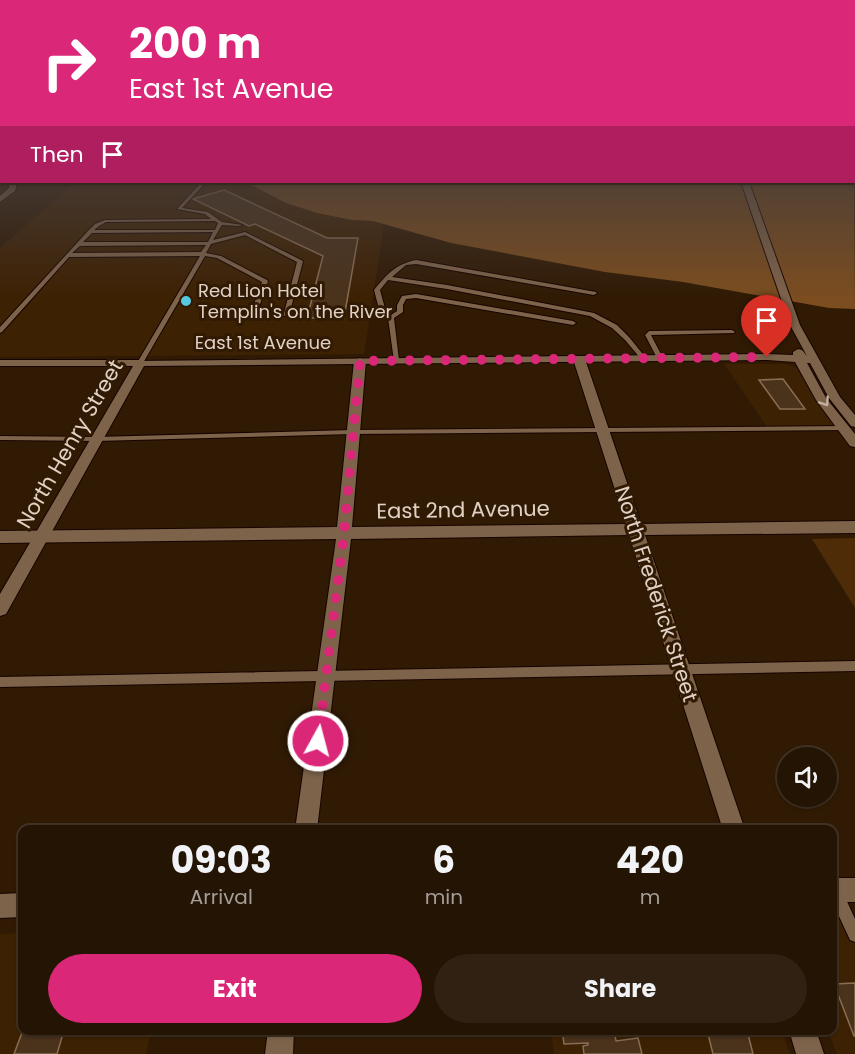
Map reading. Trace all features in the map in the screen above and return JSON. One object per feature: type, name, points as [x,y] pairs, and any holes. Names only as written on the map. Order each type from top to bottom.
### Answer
[{"type":"street","points":[[751,200],[795,325],[835,398],[855,443]]},
{"type":"street","points":[[795,325],[799,359],[816,390],[849,426]]},
{"type":"street","name":"East 1st Avenue","points":[[0,363],[579,358],[814,360]]},
{"type":"street","name":"North Frederick Street","points":[[579,358],[732,825]]},
{"type":"street","points":[[307,825],[344,533],[360,361]]},
{"type":"street","name":"North Henry Street","points":[[0,609],[140,363]]},
{"type":"street","name":"East 2nd Avenue","points":[[0,537],[855,527]]},
{"type":"street","points":[[0,906],[18,905]]},
{"type":"street","points":[[279,1054],[281,1035]]},
{"type":"street","points":[[804,1035],[810,1054]]},
{"type":"lane","points":[[156,243],[187,200]]},
{"type":"lane","points":[[179,209],[206,213],[220,222]]},
{"type":"lane","points":[[0,331],[68,255],[90,232],[105,221],[220,222],[243,228],[300,261],[287,315],[253,315],[265,281],[219,257],[203,254],[68,255]]},
{"type":"lane","points":[[140,363],[220,222]]},
{"type":"lane","points":[[79,244],[210,243],[243,228]]},
{"type":"lane","points":[[90,232],[216,231]]},
{"type":"lane","points":[[391,317],[383,313],[376,290],[404,264],[416,262],[594,293]]},
{"type":"lane","points":[[387,278],[598,316],[604,318],[627,337],[643,358]]},
{"type":"lane","points":[[391,317],[400,312],[400,305],[405,297],[416,296],[573,323]]},
{"type":"lane","points":[[391,317],[396,360]]},
{"type":"lane","points":[[660,358],[649,333],[732,333]]},
{"type":"lane","points":[[0,438],[96,439],[352,432],[849,426]]},
{"type":"lane","points":[[0,682],[855,666]]},
{"type":"lane","points":[[841,890],[855,935]]},
{"type":"shaded area","name":"Red Lion Hotel Templin's on the River","points":[[55,200],[281,200],[317,213],[352,220],[373,221],[384,225],[364,354],[0,357],[0,248]]},
{"type":"shaded area","points":[[281,200],[854,200],[855,309],[829,308],[683,282],[605,272],[451,243],[373,221],[352,220],[317,213]]},
{"type":"shaded area","points":[[724,364],[787,364],[797,368],[837,426],[767,427]]},
{"type":"shaded area","points":[[855,538],[855,608],[812,539]]},
{"type":"shaded area","points":[[855,918],[855,1054],[837,1054],[830,1035],[837,1035],[837,919]]},
{"type":"shaded area","points":[[18,933],[18,1035],[150,1035],[146,1054],[0,1054],[0,934]]},
{"type":"shaded area","points":[[552,1035],[783,1035],[790,1054],[554,1054]]},
{"type":"building","points":[[195,200],[246,200],[327,238],[358,238],[344,318],[307,318],[323,256],[255,224],[249,226]]},
{"type":"building","points":[[783,379],[805,409],[780,409],[759,380]]},
{"type":"building","points":[[855,983],[855,1036],[837,992],[837,984]]},
{"type":"building","points":[[21,1035],[63,1035],[57,1054],[14,1054]]},
{"type":"building","points":[[563,1035],[615,1035],[616,1041],[638,1038],[642,1054],[584,1054],[583,1046],[588,1043],[564,1044]]},
{"type":"building","points":[[708,1035],[748,1035],[753,1054],[713,1054]]},
{"type":"place","name":"Red Lion Hotel Templin's on the River","points":[[186,301]]},
{"type":"route","points":[[318,741],[344,533],[360,361],[767,357]]}]
